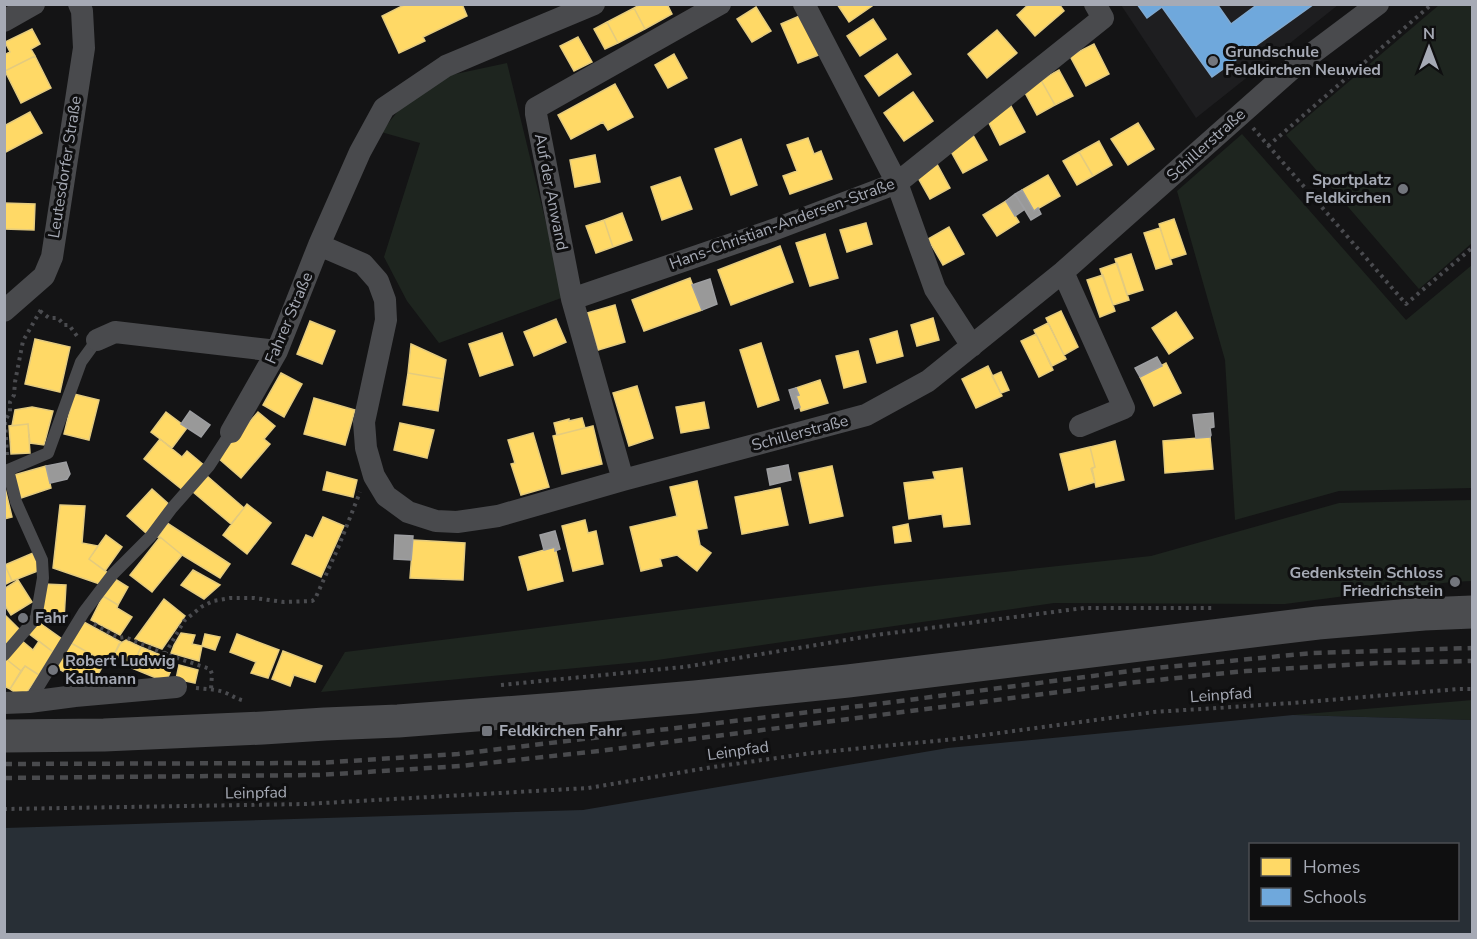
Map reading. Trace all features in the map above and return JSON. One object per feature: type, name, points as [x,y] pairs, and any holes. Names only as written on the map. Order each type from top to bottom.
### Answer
[{"type":"main road","points":[[4,736],[104,735],[398,721],[683,698],[848,681],[1318,623],[1473,612]]},
{"type":"street","points":[[4,21],[34,4]]},
{"type":"street","name":"Leutesdorfer Straße","points":[[4,311],[44,276],[52,257],[84,48],[80,4]]},
{"type":"street","name":"Fahrer Straße","points":[[231,432],[277,351],[360,152],[384,108],[446,66],[594,4]]},
{"type":"street","name":"Auf der Anwand","points":[[624,480],[572,299],[536,108],[720,4]]},
{"type":"street","points":[[804,4],[897,183],[935,290],[972,346]]},
{"type":"street","name":"Hans-Christian-Andersen-Straße","points":[[572,299],[773,230],[897,183],[1103,18],[1095,4]]},
{"type":"street","name":"Schillerstraße","points":[[320,245],[363,264],[378,282],[385,300],[386,320],[364,422],[366,448],[374,476],[386,496],[408,512],[436,520],[457,522],[498,516],[866,415],[928,381],[1063,272],[1294,67],[1378,4]]},
{"type":"street","points":[[1063,272],[1124,408],[1080,426]]},
{"type":"street","points":[[96,342],[115,332],[277,351]]},
{"type":"street","points":[[4,702],[29,702],[176,687]]},
{"type":"lane","points":[[4,655],[36,618],[43,579],[42,560],[16,502],[8,470],[48,453],[81,362],[96,342]]},
{"type":"lane","name":"Fahrer Straße","points":[[29,702],[81,616],[113,574],[151,536],[209,466],[231,432]]},
{"type":"path","points":[[1432,4],[1268,146],[1406,304],[1473,248]]},
{"type":"path","points":[[8,470],[5,421],[14,395],[23,341],[47,301]]},
{"type":"path","points":[[40,311],[49,318],[58,318],[64,325],[69,325],[78,338],[96,342]]},
{"type":"path","points":[[165,654],[184,621],[201,607],[213,601],[230,598],[284,602],[315,599],[372,469]]},
{"type":"path","points":[[493,686],[684,667],[876,635],[1084,608],[1215,608]]},
{"type":"path","points":[[81,616],[119,638],[125,637],[165,654],[210,669],[211,689]]},
{"type":"path","points":[[176,687],[211,689],[241,700]]},
{"type":"path","name":"Leinpfad","points":[[4,809],[307,802],[588,788],[812,753],[955,739],[1154,712],[1473,689]]},
{"type":"shaded area","name":"Grundschule Feldkirchen Neuwied","points":[[1121,5],[1338,5],[1196,118]]},
{"type":"shaded area","name":"Sportplatz Feldkirchen","points":[[1439,5],[1472,5],[1472,243],[1419,289],[1286,135]]},
{"type":"shaded area","points":[[507,63],[564,297],[439,343],[407,301],[384,257],[420,143],[381,132],[403,105],[451,75]]},
{"type":"shaded area","points":[[1242,134],[1406,320],[1472,265],[1472,488],[1339,491],[1235,520],[1225,360],[1177,191]]},
{"type":"shaded area","points":[[1472,500],[1472,581],[1285,604],[1054,603],[650,661],[321,692],[345,652],[883,585],[1151,556],[1339,503]]},
{"type":"shaded area","points":[[1472,700],[1472,720],[1293,715],[1461,701]]},
{"type":"shaded area","points":[[1293,715],[1472,720],[1472,934],[5,934],[5,828],[583,810],[948,748]]},
{"type":"building: Homes","points":[[406,4],[462,4],[467,16],[423,37],[425,41],[399,53],[382,16]]},
{"type":"building: Homes","points":[[641,4],[667,4],[672,14],[645,29],[634,8]]},
{"type":"building: Homes","points":[[837,4],[871,4],[872,6],[849,22]]},
{"type":"building: Homes","points":[[1029,4],[1059,4],[1064,11],[1035,36],[1017,15]]},
{"type":"building: Homes","points":[[756,7],[771,31],[752,42],[737,19]]},
{"type":"building: Homes","points":[[634,8],[645,29],[618,43],[607,22]]},
{"type":"building: Homes","points":[[804,14],[821,54],[798,63],[781,24]]},
{"type":"building: Homes","points":[[873,19],[886,39],[860,56],[847,36]]},
{"type":"building: Homes","points":[[607,22],[618,43],[605,49],[594,29]]},
{"type":"building: Homes","points":[[32,29],[40,44],[31,49],[35,56],[5,71],[4,55],[10,52],[5,42]]},
{"type":"building: Homes","points":[[997,30],[1017,53],[987,78],[968,54]]},
{"type":"building: Homes","points":[[578,37],[592,62],[574,71],[560,46]]},
{"type":"building: Homes","points":[[1094,44],[1109,74],[1086,86],[1070,56]]},
{"type":"building: Homes","points":[[674,54],[687,78],[668,88],[655,65]]},
{"type":"building: Homes","points":[[897,54],[911,74],[879,96],[865,76]]},
{"type":"building: Homes","points":[[35,56],[51,88],[21,103],[5,71]]},
{"type":"building: Homes","points":[[1059,70],[1073,96],[1055,105],[1041,80]]},
{"type":"building: Homes","points":[[1041,80],[1055,105],[1037,115],[1023,89]]},
{"type":"building: Homes","points":[[615,84],[633,117],[608,130],[603,122],[571,139],[558,115]]},
{"type":"building: Homes","points":[[913,92],[933,121],[904,141],[884,113]]},
{"type":"building: Homes","points":[[1011,106],[1025,132],[1000,145],[987,119]]},
{"type":"building: Homes","points":[[30,112],[42,133],[4,153],[4,126]]},
{"type":"building: Homes","points":[[1138,123],[1154,149],[1128,165],[1111,139]]},
{"type":"building: Homes","points":[[973,135],[987,160],[963,173],[949,148]]},
{"type":"building: Homes","points":[[808,138],[814,154],[821,151],[832,179],[790,194],[783,176],[797,171],[787,145]]},
{"type":"building: Homes","points":[[741,139],[757,185],[731,195],[715,149]]},
{"type":"building: Homes","points":[[1099,141],[1112,165],[1093,176],[1079,152]]},
{"type":"building: Homes","points":[[1079,152],[1093,176],[1077,185],[1063,161]]},
{"type":"building: Homes","points":[[595,155],[600,182],[575,187],[570,160]]},
{"type":"building: Homes","points":[[937,164],[950,188],[930,199],[917,176]]},
{"type":"building: Homes","points":[[1048,175],[1060,196],[1034,211],[1022,190]]},
{"type":"building: Homes","points":[[680,177],[692,209],[662,220],[651,187]]},
{"type":"building: Homes","points":[[1006,201],[1019,222],[997,236],[983,215]]},
{"type":"building: Homes","points":[[4,203],[35,204],[34,230],[4,229]]},
{"type":"building: Homes","points":[[622,213],[632,240],[613,247],[604,220]]},
{"type":"building: Homes","points":[[1174,219],[1186,254],[1170,259],[1159,224]]},
{"type":"building: Homes","points":[[604,220],[613,247],[596,253],[586,226]]},
{"type":"building: Homes","points":[[866,223],[872,244],[847,252],[840,230]]},
{"type":"building: Homes","points":[[949,227],[964,254],[943,265],[928,239]]},
{"type":"building: Homes","points":[[1160,228],[1172,264],[1156,269],[1144,233]]},
{"type":"building: Homes","points":[[825,234],[838,278],[810,286],[796,243]]},
{"type":"building: Homes","points":[[780,246],[793,282],[731,305],[718,270]]},
{"type":"building: Homes","points":[[1131,254],[1143,290],[1127,295],[1115,259]]},
{"type":"building: Homes","points":[[1117,263],[1129,300],[1113,305],[1100,269]]},
{"type":"building: Homes","points":[[1103,275],[1115,311],[1100,317],[1087,280]]},
{"type":"building: Homes","points":[[690,278],[702,310],[644,331],[632,300]]},
{"type":"building: Homes","points":[[615,305],[625,342],[598,350],[587,313]]},
{"type":"building: Homes","points":[[1061,311],[1078,347],[1064,355],[1046,318]]},
{"type":"building: Homes","points":[[1176,312],[1193,338],[1169,354],[1152,328]]},
{"type":"building: Homes","points":[[933,318],[939,340],[917,346],[911,325]]},
{"type":"building: Homes","points":[[556,319],[566,342],[534,356],[524,332]]},
{"type":"building: Homes","points":[[310,321],[335,331],[322,364],[297,354]]},
{"type":"building: Homes","points":[[1048,323],[1066,359],[1052,366],[1034,330]]},
{"type":"building: Homes","points":[[897,331],[903,356],[877,363],[870,339]]},
{"type":"building: Homes","points":[[502,333],[513,365],[480,376],[469,344]]},
{"type":"building: Homes","points":[[1036,334],[1053,370],[1039,377],[1021,341]]},
{"type":"building: Homes","points":[[35,339],[70,347],[60,392],[25,384]]},
{"type":"building: Homes","points":[[761,343],[779,400],[758,407],[740,350]]},
{"type":"building: Homes","points":[[411,344],[446,360],[443,379],[408,373]]},
{"type":"building: Homes","points":[[858,351],[866,382],[844,388],[836,356]]},
{"type":"building: Homes","points":[[1166,363],[1181,393],[1154,406],[1140,377]]},
{"type":"building: Homes","points":[[988,366],[1002,396],[976,408],[962,379]]},
{"type":"building: Homes","points":[[1001,372],[1009,390],[1001,393],[992,376]]},
{"type":"building: Homes","points":[[281,373],[302,384],[284,417],[263,405]]},
{"type":"building: Homes","points":[[408,373],[443,379],[438,411],[403,405]]},
{"type":"building: Homes","points":[[820,380],[828,403],[801,411],[796,388]]},
{"type":"building: Homes","points":[[637,386],[653,438],[629,446],[613,393]]},
{"type":"building: Homes","points":[[74,394],[99,400],[89,440],[64,434]]},
{"type":"building: Homes","points":[[314,398],[355,410],[345,445],[304,434]]},
{"type":"building: Homes","points":[[704,402],[709,428],[681,433],[676,407]]},
{"type":"building: Homes","points":[[32,407],[53,411],[44,445],[30,443],[28,424],[12,426],[15,410]]},
{"type":"building: Homes","points":[[166,412],[187,428],[172,448],[151,432]]},
{"type":"building: Homes","points":[[258,412],[275,426],[264,439],[270,444],[241,478],[218,458]]},
{"type":"building: Homes","points":[[582,418],[585,428],[557,435],[554,423]]},
{"type":"building: Homes","points":[[400,423],[434,430],[427,458],[394,450]]},
{"type":"building: Homes","points":[[28,424],[30,453],[11,454],[9,426]]},
{"type":"building: Homes","points":[[593,426],[602,464],[562,474],[553,436]]},
{"type":"building: Homes","points":[[533,433],[549,487],[521,495],[511,464],[515,463],[508,440]]},
{"type":"building: Homes","points":[[1210,437],[1213,469],[1165,473],[1163,441]]},
{"type":"building: Homes","points":[[160,439],[182,457],[187,451],[205,466],[184,491],[144,459]]},
{"type":"building: Homes","points":[[1115,441],[1124,480],[1096,487],[1092,468],[1095,467],[1090,447]]},
{"type":"building: Homes","points":[[1090,447],[1095,467],[1091,469],[1095,482],[1069,490],[1060,454]]},
{"type":"building: Homes","points":[[46,466],[51,488],[21,498],[14,475]]},
{"type":"building: Homes","points":[[832,466],[843,516],[810,523],[799,473]]},
{"type":"building: Homes","points":[[962,468],[970,524],[944,527],[942,514],[909,519],[904,483],[935,479],[933,472]]},
{"type":"building: Homes","points":[[327,472],[357,480],[353,497],[323,490]]},
{"type":"building: Homes","points":[[207,476],[244,508],[231,524],[193,492]]},
{"type":"building: Homes","points":[[697,481],[707,528],[697,530],[700,545],[711,553],[697,571],[677,555],[660,559],[662,566],[641,571],[630,527],[677,516],[670,487]]},
{"type":"building: Homes","points":[[4,484],[12,517],[4,519]]},
{"type":"building: Homes","points":[[780,488],[788,525],[742,534],[735,497]]},
{"type":"building: Homes","points":[[152,489],[171,506],[146,533],[127,516]]},
{"type":"building: Homes","points":[[247,504],[271,523],[247,554],[223,535]]},
{"type":"building: Homes","points":[[60,505],[85,506],[82,543],[98,546],[89,559],[108,573],[100,584],[53,568]]},
{"type":"building: Homes","points":[[323,517],[344,526],[321,577],[292,564],[306,535],[313,538]]},
{"type":"building: Homes","points":[[585,520],[588,533],[596,531],[603,564],[573,571],[562,526]]},
{"type":"building: Homes","points":[[167,523],[230,564],[220,578],[158,537]]},
{"type":"building: Homes","points":[[908,524],[911,541],[895,543],[893,527]]},
{"type":"building: Homes","points":[[106,535],[122,547],[105,571],[89,559]]},
{"type":"building: Homes","points":[[160,537],[182,555],[152,592],[130,575]]},
{"type":"building: Homes","points":[[413,540],[465,543],[463,580],[410,578]]},
{"type":"building: Homes","points":[[555,547],[563,581],[528,590],[519,557]]},
{"type":"building: Homes","points":[[33,553],[40,570],[12,581],[5,565]]},
{"type":"building: Homes","points":[[4,566],[12,581],[4,585]]},
{"type":"building: Homes","points":[[193,570],[220,585],[204,599],[181,585]]},
{"type":"building: Homes","points":[[115,579],[128,587],[118,605],[103,596]]},
{"type":"building: Homes","points":[[18,580],[32,602],[11,615],[4,604],[4,589]]},
{"type":"building: Homes","points":[[44,584],[66,585],[64,620],[43,619]]},
{"type":"building: Homes","points":[[103,596],[132,617],[120,635],[91,620]]},
{"type":"building: Homes","points":[[164,599],[185,616],[162,649],[135,639]]},
{"type":"building: Homes","points":[[4,614],[21,631],[4,646]]},
{"type":"building: Homes","points":[[37,621],[62,639],[53,652],[28,633]]},
{"type":"building: Homes","points":[[82,621],[121,642],[109,664],[71,643]]},
{"type":"building: Homes","points":[[181,633],[195,635],[192,644],[202,646],[199,661],[171,653]]},
{"type":"building: Homes","points":[[205,634],[220,637],[215,650],[202,646]]},
{"type":"building: Homes","points":[[237,634],[279,650],[268,678],[251,673],[256,662],[230,652]]},
{"type":"building: Homes","points":[[21,640],[33,650],[39,641],[53,652],[39,675],[25,666],[21,671],[6,659]]},
{"type":"building: Homes","points":[[126,640],[141,647],[133,665],[114,655],[119,644]]},
{"type":"building: Homes","points":[[71,643],[105,662],[91,687],[57,668]]},
{"type":"building: Homes","points":[[141,647],[175,661],[166,682],[132,668]]},
{"type":"building: Homes","points":[[283,651],[322,666],[315,682],[294,675],[290,686],[272,679]]},
{"type":"building: Homes","points":[[6,659],[21,671],[10,689],[4,686]]},
{"type":"building: Homes","points":[[179,665],[198,670],[195,683],[176,679]]},
{"type":"building: Homes","points":[[25,666],[39,675],[23,698],[10,689]]},
{"type":"building: Schools","points":[[1137,4],[1217,4],[1231,24],[1258,4],[1314,4],[1212,77],[1162,7],[1147,18]]},
{"type":"building: Industry","points":[[1022,190],[1034,211],[1038,208],[1041,214],[1031,220],[1015,194]]},
{"type":"building: Industry","points":[[1015,194],[1025,209],[1015,216],[1006,201]]},
{"type":"building: Industry","points":[[710,279],[717,304],[702,310],[692,285]]},
{"type":"building: Industry","points":[[1157,357],[1162,366],[1140,377],[1135,368]]},
{"type":"building: Industry","points":[[796,388],[800,407],[795,409],[789,390]]},
{"type":"building: Industry","points":[[190,411],[210,425],[201,437],[181,424]]},
{"type":"building: Industry","points":[[1213,413],[1214,427],[1210,428],[1210,437],[1196,438],[1193,415]]},
{"type":"building: Industry","points":[[66,462],[70,474],[67,479],[50,483],[46,466]]},
{"type":"building: Industry","points":[[788,465],[791,480],[770,485],[767,469]]},
{"type":"building: Industry","points":[[555,531],[560,549],[555,551],[555,547],[544,550],[540,535]]},
{"type":"building: Industry","points":[[395,535],[413,536],[411,560],[394,559]]},
{"type":"railway","points":[[4,764],[317,763],[458,754],[1146,669],[1312,653],[1472,648]]},
{"type":"railway","points":[[4,778],[319,775],[460,766],[599,751],[1137,682],[1246,671],[1378,663],[1472,661]]},
{"type":"place","name":"Grundschule Feldkirchen Neuwied","points":[[1213,61]]},
{"type":"place","name":"Sportplatz Feldkirchen","points":[[1403,189]]},
{"type":"place","name":"Gedenkstein Schloss Friedrichstein","points":[[1455,582]]},
{"type":"place","name":"Fahr","points":[[23,618]]},
{"type":"place","name":"Robert Ludwig Kallmann","points":[[53,670]]},
{"type":"place","name":"Feldkirchen Fahr","points":[[487,731]]}]
